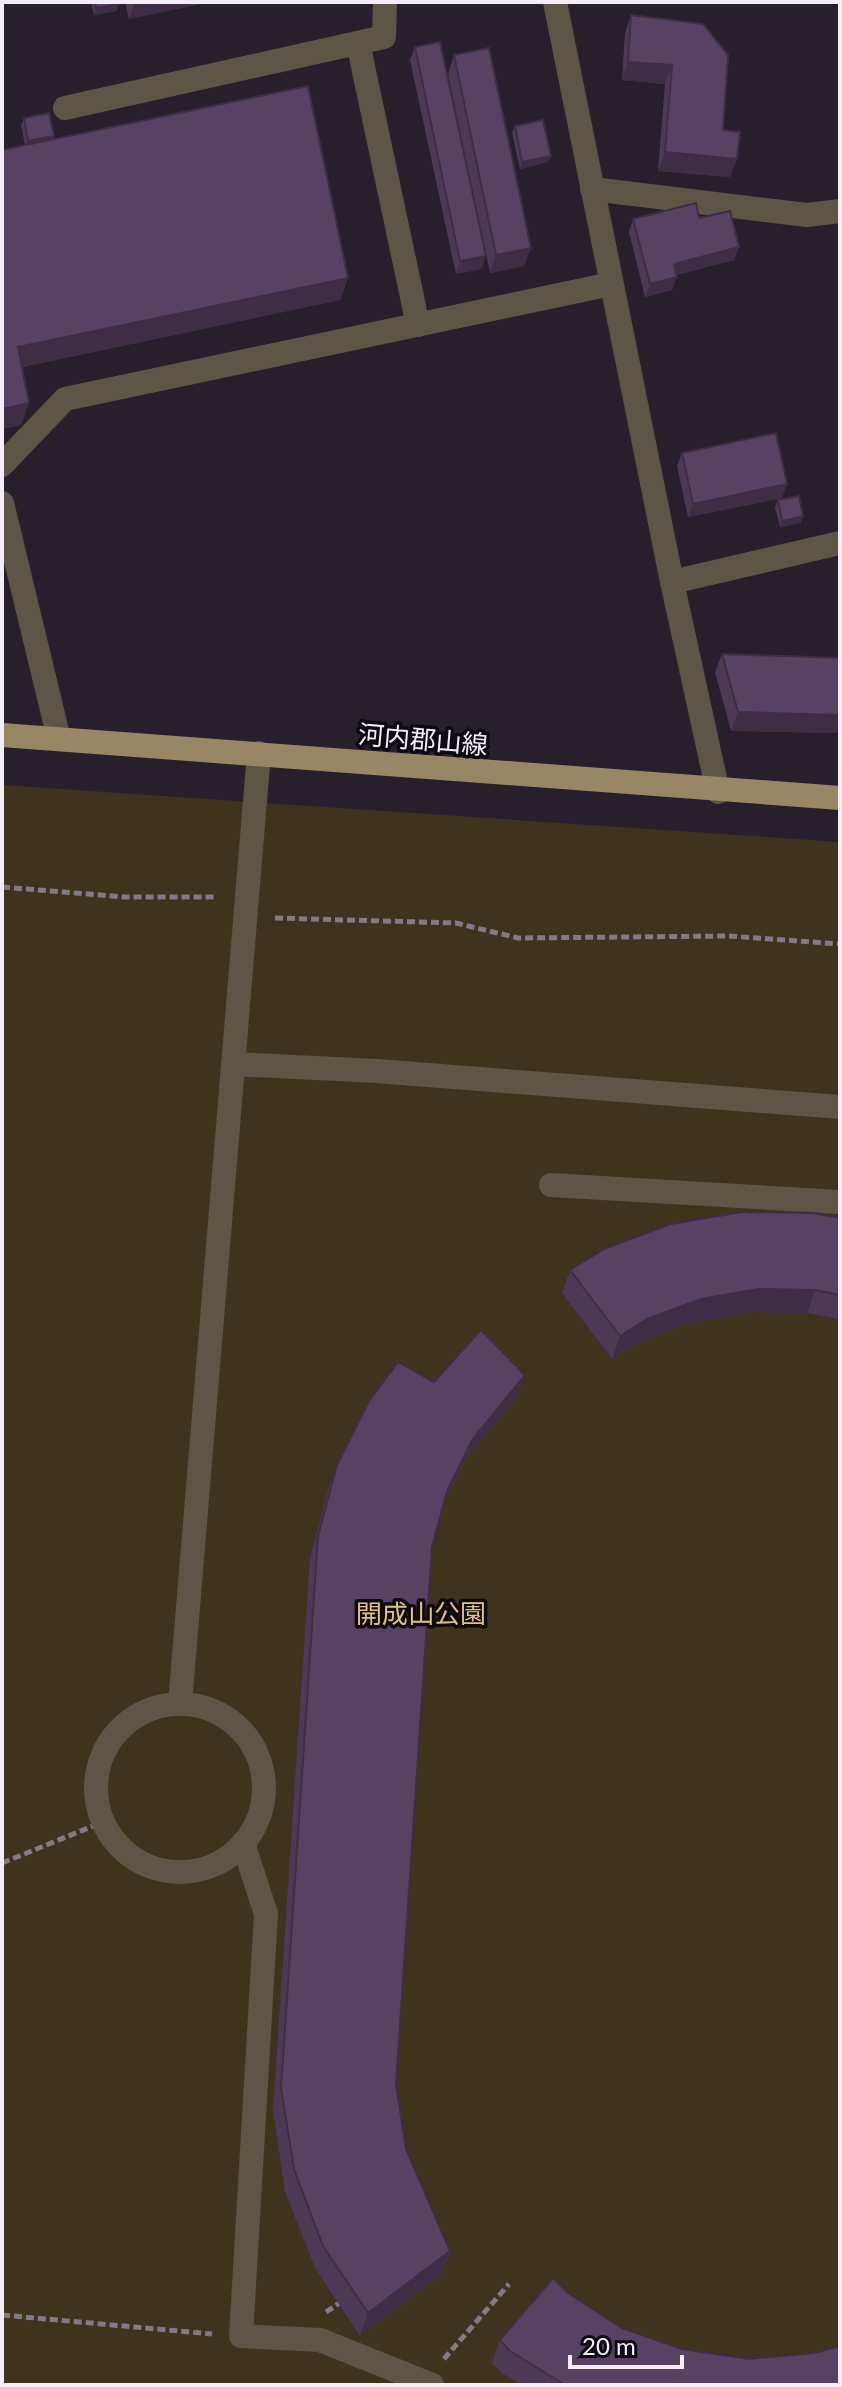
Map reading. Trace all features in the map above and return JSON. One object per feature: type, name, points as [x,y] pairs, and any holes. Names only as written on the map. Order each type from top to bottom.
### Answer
[{"type":"main road","name":"河内郡山線","points":[[2,735],[259,753],[718,792],[840,798]]},
{"type":"street","points":[[65,108],[384,37],[385,2]]},
{"type":"street","points":[[555,2],[672,582],[718,792]]},
{"type":"street","points":[[358,43],[418,325]]},
{"type":"street","points":[[592,189],[807,215],[840,211]]},
{"type":"street","points":[[2,465],[65,399],[611,284]]},
{"type":"street","points":[[2,503],[59,739]]},
{"type":"street","points":[[672,582],[840,543]]},
{"type":"street","points":[[180,1704],[259,753]]},
{"type":"street","points":[[233,1064],[377,1071],[840,1107]]},
{"type":"street","points":[[551,1185],[840,1202]]},
{"type":"street","points":[[180,1704],[204,1707],[226,1717],[244,1733],[257,1753],[263,1776],[263,1801],[256,1823],[243,1843],[225,1858],[203,1868],[167,1870],[134,1858],[116,1842],[103,1822],[96,1799],[96,1775],[110,1742],[135,1717],[157,1707],[180,1704]]},
{"type":"street","points":[[243,1843],[266,1914],[241,2336],[320,2340],[429,2383]]},
{"type":"path","points":[[2,887],[456,923],[518,938],[729,936],[840,944]]},
{"type":"path","points":[[2,1863],[103,1822]]},
{"type":"path","points":[[429,2383],[509,2284]]},
{"type":"path","points":[[327,2310],[353,2295]]},
{"type":"path","points":[[2,2315],[241,2336]]},
{"type":"green space","name":"開成山公園","points":[[2,785],[840,842],[840,2385],[2,2385]]},
{"type":"building","points":[[95,2],[119,2],[119,4],[96,8]]},
{"type":"building","points":[[631,15],[703,24],[728,55],[723,130],[740,132],[737,159],[665,152],[672,65],[628,62]]},
{"type":"building","points":[[440,42],[486,256],[460,261],[415,47]]},
{"type":"building","points":[[489,48],[531,248],[496,255],[454,55]]},
{"type":"building","points":[[308,86],[348,278],[18,347],[29,403],[2,409],[2,150]]},
{"type":"building","points":[[49,113],[54,136],[28,141],[24,118]]},
{"type":"building","points":[[543,120],[551,156],[522,162],[515,126]]},
{"type":"building","points":[[696,203],[699,218],[730,211],[739,247],[674,264],[677,277],[650,284],[633,219]]},
{"type":"building","points":[[776,433],[787,484],[693,504],[682,453]]},
{"type":"building","points":[[799,496],[803,516],[782,521],[778,500]]},
{"type":"building","points":[[722,654],[840,658],[840,715],[738,712]]},
{"type":"building","points":[[742,1212],[813,1213],[840,1218],[840,1295],[815,1290],[758,1289],[701,1299],[647,1319],[620,1336],[570,1270],[604,1249],[671,1224]]},
{"type":"building","points":[[481,1330],[525,1375],[472,1440],[447,1491],[432,1547],[396,2084],[406,2149],[450,2251],[368,2313],[323,2246],[294,2169],[281,2088],[318,1536],[337,1465],[369,1401],[398,1362],[434,1382]]},
{"type":"building","points":[[553,2278],[568,2293],[622,2328],[682,2349],[749,2359],[814,2353],[840,2346],[840,2385],[565,2385],[510,2351],[500,2340]]}]
